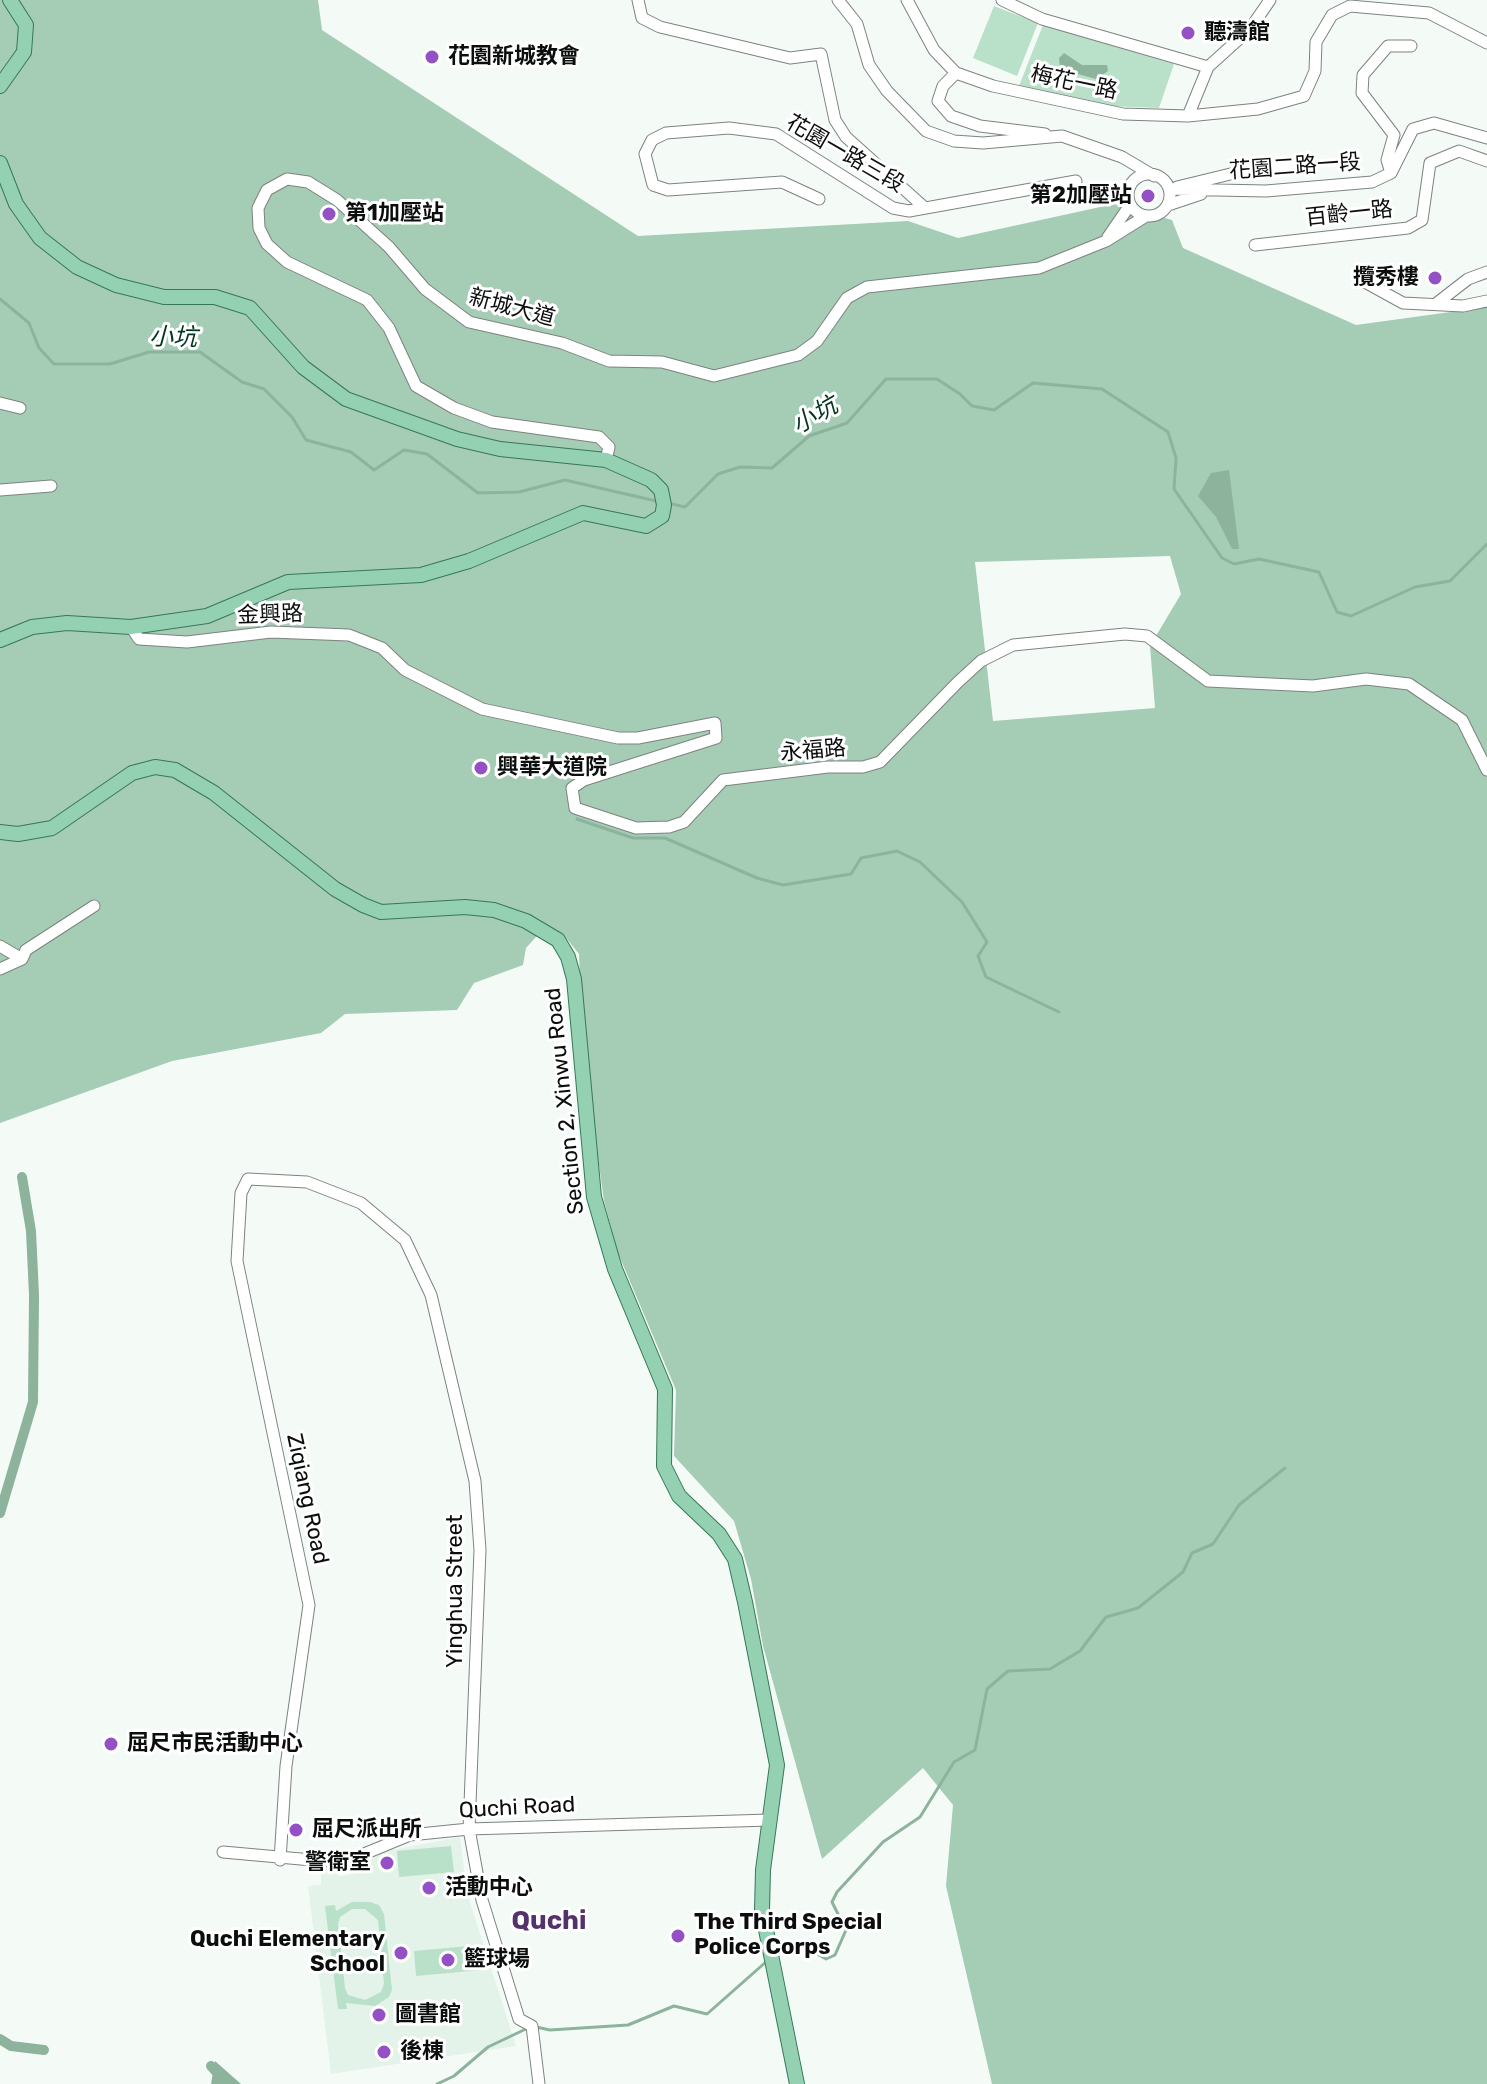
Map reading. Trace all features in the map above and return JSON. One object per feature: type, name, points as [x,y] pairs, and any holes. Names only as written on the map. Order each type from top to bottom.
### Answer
[{"type":"main road","points":[[0,86],[24,52],[26,25],[10,0]]},
{"type":"main road","points":[[0,163],[16,204],[40,238],[77,267],[116,285],[154,294],[215,297],[250,308],[303,367],[346,399],[457,439],[500,449],[606,460],[651,480],[661,490],[664,505],[662,516],[646,526],[583,513],[469,561],[421,575],[288,582],[207,616],[131,627],[67,623],[32,627],[0,640]]},
{"type":"main road","name":"Section 2, Xinwu Road","points":[[0,832],[18,834],[52,828],[132,773],[155,767],[175,770],[214,793],[335,889],[363,905],[381,912],[465,907],[494,910],[526,921],[558,940],[568,957],[574,979],[594,1197],[615,1269],[665,1389],[664,1466],[679,1496],[719,1534],[735,1559],[777,1765],[762,1910],[797,2084]]},
{"type":"street","points":[[638,0],[642,18],[660,27],[790,58],[821,54],[835,120],[846,137],[925,208]]},
{"type":"street","points":[[838,0],[857,24],[869,65],[887,91],[926,131],[954,141],[983,143],[1062,136]]},
{"type":"street","points":[[907,0],[934,50],[956,73],[943,86],[938,101],[951,116],[980,126],[1062,136],[1122,157],[1169,189]]},
{"type":"street","points":[[1188,116],[1208,67],[1250,29],[1270,0]]},
{"type":"street","points":[[1010,2],[1136,48],[1208,67]]},
{"type":"street","name":"梅花一路","points":[[956,73],[993,86],[1080,107],[1123,114],[1188,116],[1258,109],[1304,96],[1315,71],[1316,42],[1332,15],[1350,6],[1429,13],[1487,43]]},
{"type":"street","points":[[1391,173],[1387,160],[1394,135],[1362,93],[1363,75],[1388,46],[1411,46]]},
{"type":"street","name":"花園二路一段","points":[[1169,189],[1207,192],[1372,182],[1391,173],[1413,129],[1434,123],[1487,138]]},
{"type":"street","name":"花園一路三段","points":[[819,199],[782,182],[668,190],[653,185],[645,154],[652,140],[666,133],[691,129],[729,128],[776,134],[893,208],[909,211],[1076,181]]},
{"type":"street","name":"百齡一路","points":[[1255,245],[1408,228],[1422,220],[1430,163],[1459,151],[1487,161]]},
{"type":"street","points":[[1122,157],[1133,182]]},
{"type":"street","points":[[1169,189],[1251,169],[1311,164]]},
{"type":"street","points":[[1154,176],[1143,175],[1133,182],[1127,193],[1134,211],[1146,216],[1159,214],[1168,205],[1207,192]]},
{"type":"street","name":"新城大道","points":[[606,460],[609,447],[599,437],[492,422],[454,408],[416,386],[389,328],[367,300],[287,262],[267,244],[259,228],[258,208],[267,190],[287,179],[308,182],[337,200],[389,247],[425,289],[469,322],[562,343],[609,361],[662,362],[714,376],[798,355],[817,341],[847,298],[867,287],[1039,268],[1106,241],[1146,216]]},
{"type":"street","points":[[1168,205],[1169,189]]},
{"type":"street","points":[[1106,241],[1130,205]]},
{"type":"street","points":[[1437,303],[1468,279],[1487,272]]},
{"type":"street","points":[[1363,281],[1403,303],[1463,306],[1487,301]]},
{"type":"street","points":[[0,403],[20,408]]},
{"type":"street","points":[[0,490],[51,486]]},
{"type":"street","name":"金興路","points":[[131,627],[139,639],[187,642],[271,632],[349,635],[382,648],[405,670]]},
{"type":"street","name":"永福路","points":[[405,670],[482,709],[618,738],[638,738],[715,723],[716,738],[635,767],[584,780],[572,788],[575,808],[636,828],[669,827],[684,822],[723,780],[828,767],[863,767],[880,762],[981,661],[1013,645],[1125,634],[1147,636],[1208,681],[1313,686],[1366,679],[1409,684],[1462,720],[1487,770]]},
{"type":"street","points":[[0,969],[22,959],[26,950],[94,906]]},
{"type":"street","points":[[0,946],[22,959]]},
{"type":"street","name":"Ziqiang Road","points":[[278,1179],[248,1179],[241,1193],[237,1261],[309,1605],[286,1766],[280,1860]]},
{"type":"street","name":"Yinghua Street","points":[[278,1179],[307,1182],[334,1190],[383,1218],[405,1240],[431,1295],[469,1444],[480,1550],[469,1829],[482,1900],[519,2019],[532,2026],[539,2084]]},
{"type":"street","name":"Quchi Road","points":[[223,1852],[280,1860],[346,1859],[410,1835],[469,1829],[770,1820]]},
{"type":"shaded area","points":[[0,0],[318,0],[322,30],[638,236],[908,221],[958,238],[1114,204],[1172,220],[1183,248],[1356,325],[1487,307],[1487,2084],[992,2084],[946,1886],[953,1805],[923,1768],[822,1859],[763,1646],[751,1579],[734,1521],[674,1456],[676,1390],[618,1253],[604,1201],[582,1041],[579,954],[563,934],[545,927],[526,948],[523,965],[474,983],[457,1010],[345,1014],[321,1033],[172,1061],[0,1123]],"holes":[[[1170,556],[1181,594],[1150,646],[1155,708],[993,721],[975,562]]]},
{"type":"shaded area","points":[[994,6],[1038,23],[1017,76],[973,58]]},
{"type":"shaded area","points":[[1043,25],[1174,64],[1159,108],[1106,106],[1019,86]]},
{"type":"shaded area","points":[[1064,53],[1082,65],[1107,65],[1108,71],[1096,79],[1060,69],[1059,58]]},
{"type":"shaded area","points":[[1229,470],[1239,549],[1232,549],[1216,517],[1198,496],[1211,473]]},
{"type":"shaded area","name":"Quchi Elementary School","points":[[460,1837],[467,1893],[516,2046],[331,2074],[308,1886],[321,1885],[321,1868],[333,1867],[339,1876],[359,1873],[362,1861],[387,1851]]},
{"type":"shaded area","points":[[451,1846],[454,1872],[399,1877],[397,1851]]},
{"type":"shaded area","points":[[352,1902],[370,1902],[379,1905],[384,1914],[392,1990],[389,1997],[375,2006],[346,2003],[347,2009],[338,2009],[325,1906],[335,1905],[336,1911]],"holes":[[[352,1909],[365,1909],[378,1920],[384,1984],[381,1992],[365,2000],[348,1995],[345,1988],[338,1924],[340,1917]]]},
{"type":"shaded area","name":"籃球場","points":[[480,1945],[482,1970],[416,1976],[414,1951]]},
{"type":"shaded area","points":[[215,2061],[241,2084],[211,2084]]},
{"type":"waterway","name":"小坑","points":[[0,299],[29,323],[39,348],[54,364],[110,364],[149,352],[200,352],[242,382],[264,389],[292,417],[306,440],[351,452],[374,470],[404,450],[427,454],[478,493],[519,492],[565,480],[656,501]]},
{"type":"waterway","name":"小坑","points":[[668,503],[685,507],[718,474],[740,467],[772,468],[809,436],[847,423],[886,379],[937,379],[972,406],[994,410],[1033,383],[1102,389],[1168,432],[1176,458],[1174,489],[1222,558],[1234,564],[1259,559],[1319,572],[1337,612],[1351,616],[1415,587],[1450,581],[1487,544]]},
{"type":"waterway","points":[[577,819],[633,838],[665,838],[757,878],[783,885],[851,874],[861,858],[897,851],[920,862],[962,902],[987,942],[978,956],[986,977],[1059,1012]]},
{"type":"waterway","points":[[0,1513],[33,1402],[31,1231],[22,1177]]},
{"type":"waterway","points":[[776,1954],[784,1946],[799,1944],[826,1959],[835,1955],[846,1930],[832,1902],[837,1892],[883,1842],[920,1817],[954,1762],[975,1750],[987,1689],[1008,1671],[1050,1669],[1080,1651],[1106,1617],[1138,1608],[1183,1572],[1192,1553],[1213,1544],[1239,1505],[1285,1468]]},
{"type":"waterway","points":[[536,2027],[550,2030],[628,2025],[674,2006],[707,2014],[767,1961]]},
{"type":"waterway","points":[[437,2084],[454,2076],[488,2047],[528,2028]]},
{"type":"waterway","points":[[0,2039],[11,2046],[44,2050]]},
{"type":"waterway","points":[[211,2066],[227,2084]]},
{"type":"place","name":"聽濤館","points":[[1188,33]]},
{"type":"place","name":"花園新城教會","points":[[432,57]]},
{"type":"place","name":"第2加壓站","points":[[1148,196]]},
{"type":"place","name":"第1加壓站","points":[[329,214]]},
{"type":"place","name":"攬秀樓","points":[[1435,278]]},
{"type":"place","name":"興華大道院","points":[[481,768]]},
{"type":"place","name":"屈尺市民活動中心","points":[[111,1744]]},
{"type":"place","name":"屈尺派出所","points":[[296,1830]]},
{"type":"place","name":"警衛室","points":[[387,1863]]},
{"type":"place","name":"活動中心","points":[[429,1888]]},
{"type":"place","name":"The Third Special Police Corps","points":[[678,1936]]},
{"type":"place","name":"Quchi Elementary School","points":[[401,1953]]},
{"type":"place","name":"籃球場","points":[[448,1960]]},
{"type":"place","name":"圖書館","points":[[379,2015]]},
{"type":"place","name":"後棟","points":[[384,2052]]},
{"type":"district","name":"Quchi","points":[[549,1921]]}]
